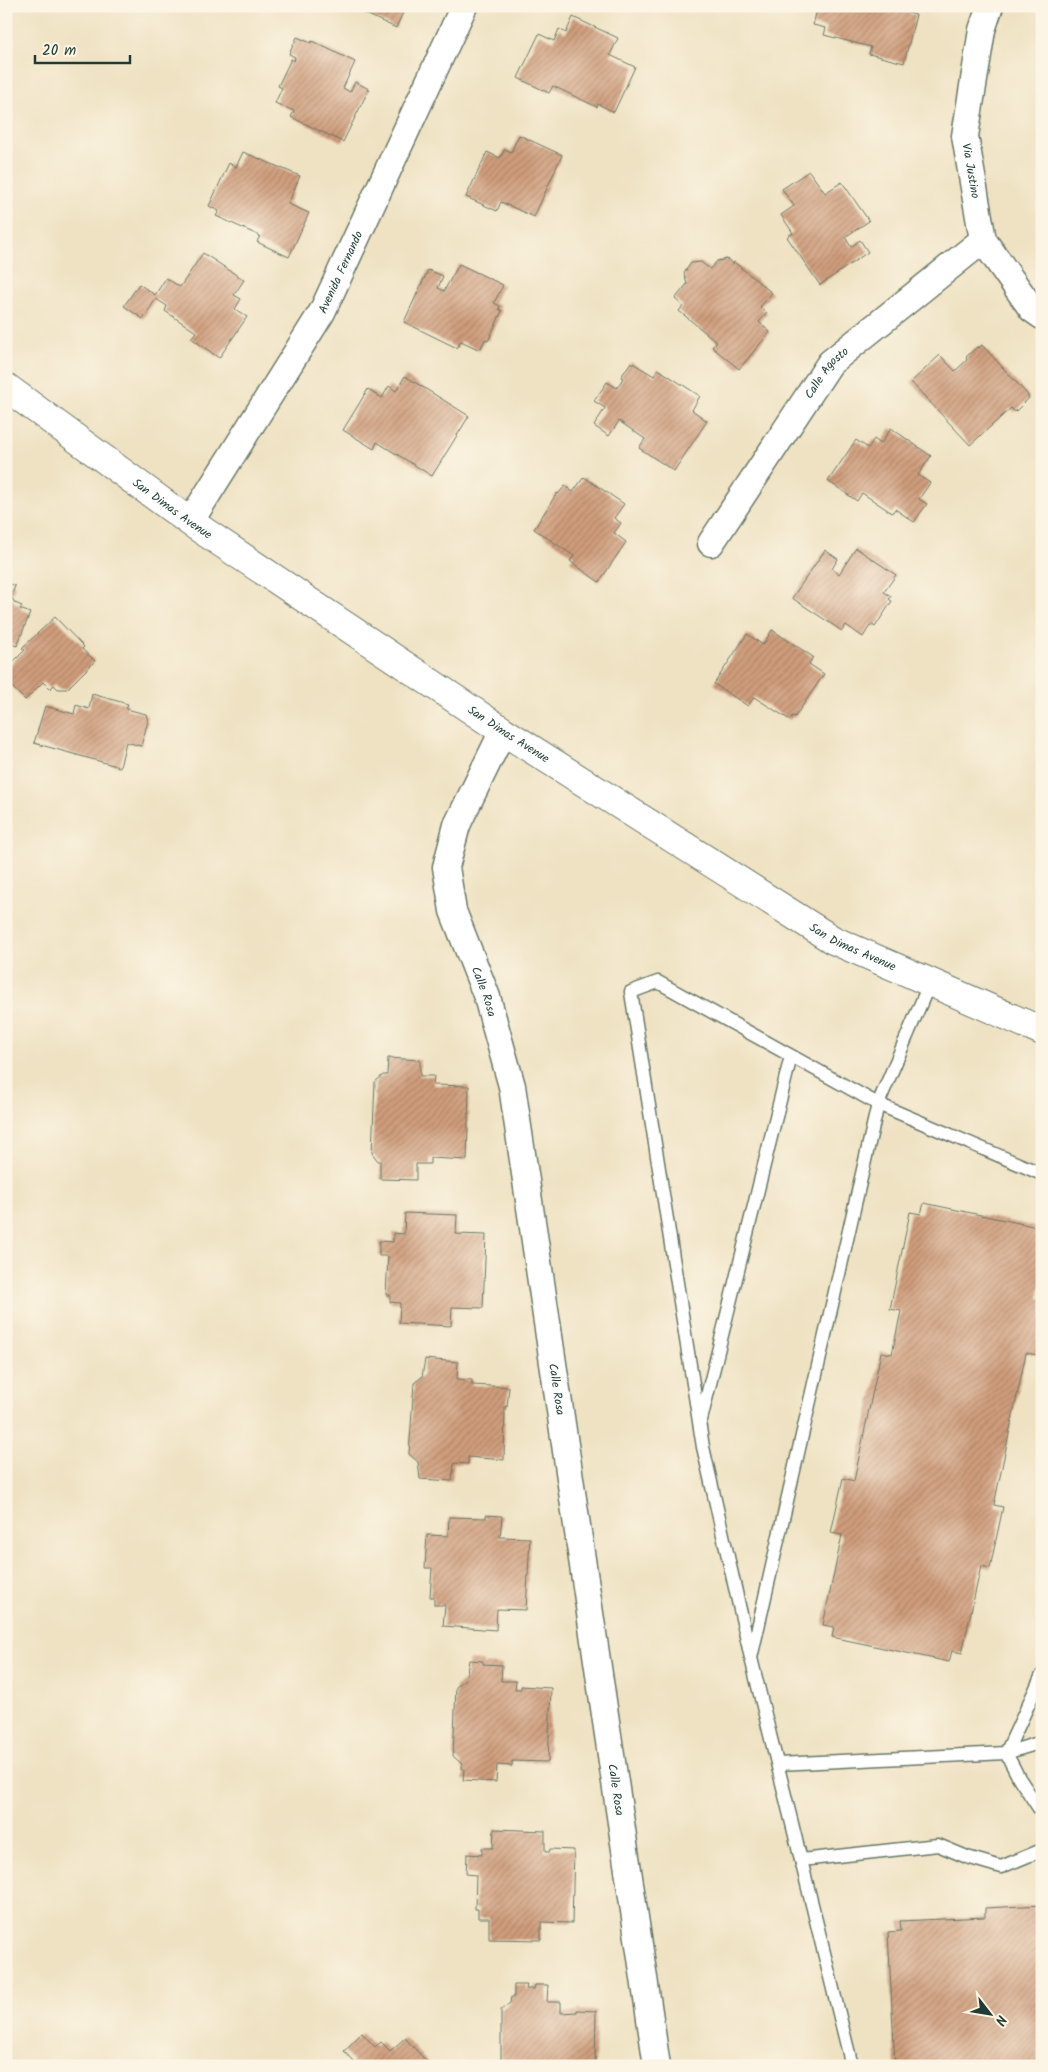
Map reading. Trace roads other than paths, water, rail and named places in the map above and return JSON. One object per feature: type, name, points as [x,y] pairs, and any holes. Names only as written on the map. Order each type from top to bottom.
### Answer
[{"type":"street","name":"Avenida Fernando","points":[[190,522],[322,312],[464,6]]},
{"type":"street","name":"Via Justino","points":[[990,6],[982,30],[965,136],[984,240],[1032,309],[1042,316]]},
{"type":"street","name":"Calle Agosto","points":[[711,543],[830,363],[984,240]]},
{"type":"street","name":"San Dimas Avenue","points":[[6,387],[190,522],[503,731],[833,940],[1042,1032]]},
{"type":"street","name":"Calle Rosa","points":[[503,731],[456,825],[446,867],[453,911],[487,997],[512,1086],[657,2066]]},
{"type":"lane","points":[[852,2066],[751,1658],[699,1425],[631,992],[658,982],[878,1104],[1042,1174]]},
{"type":"lane","points":[[751,1658],[878,1104],[930,982]]},
{"type":"lane","points":[[699,1425],[791,1056]]},
{"type":"lane","points":[[1006,1753],[1042,1675]]},
{"type":"lane","points":[[778,1764],[1006,1753],[1040,1744]]},
{"type":"lane","points":[[1006,1753],[1019,1778],[1042,1813]]},
{"type":"lane","points":[[802,1860],[938,1845],[1002,1868],[1042,1850]]}]
